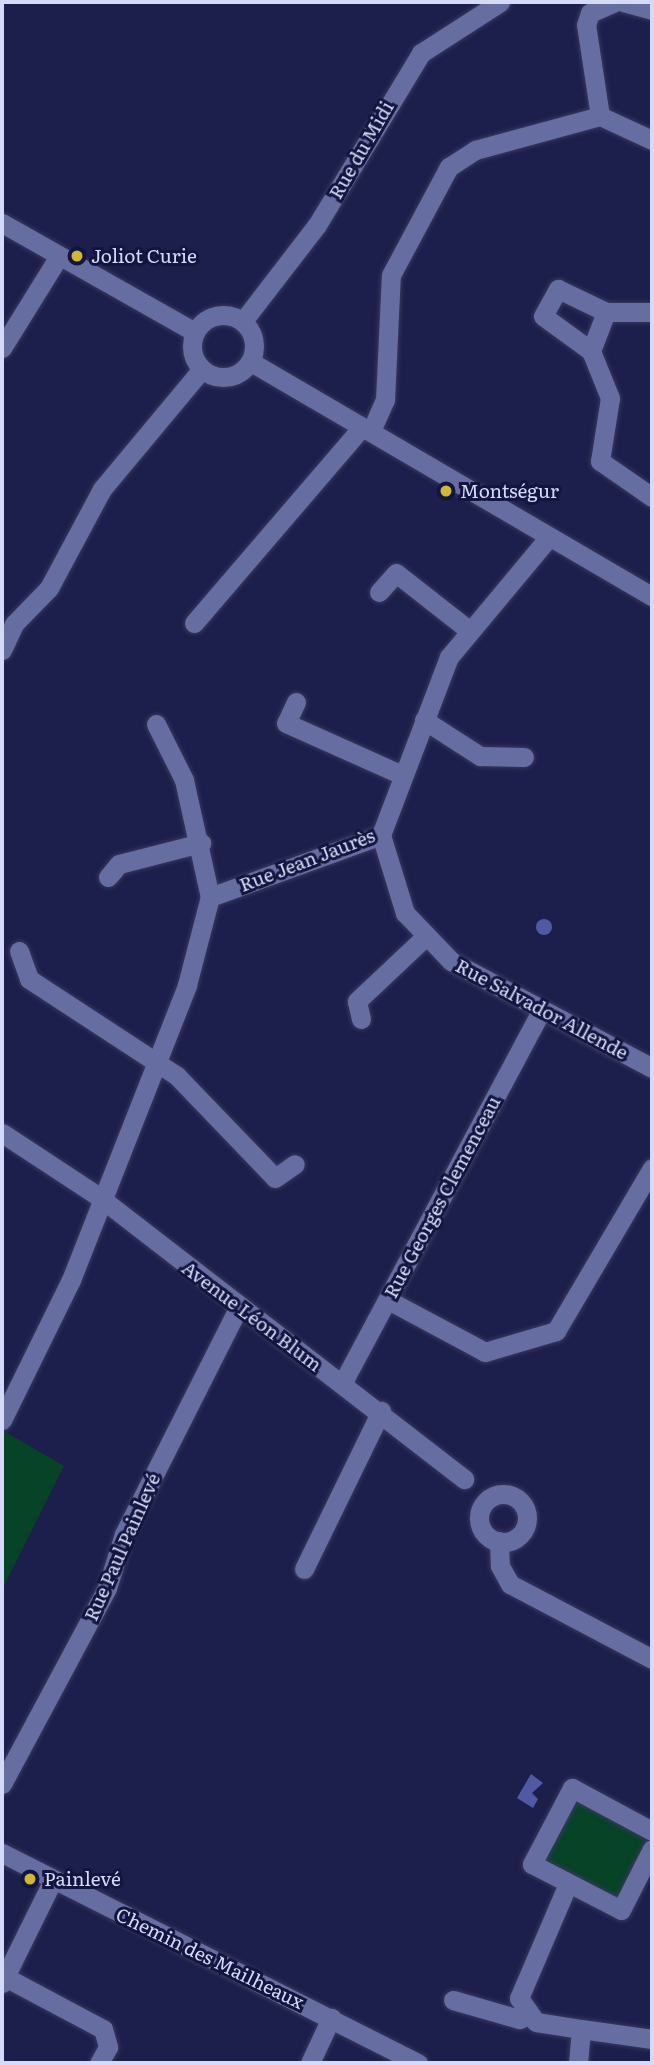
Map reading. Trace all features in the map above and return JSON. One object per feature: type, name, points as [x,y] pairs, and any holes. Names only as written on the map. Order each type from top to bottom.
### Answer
[{"type":"street","name":"Rue du Midi","points":[[243,321],[317,225],[421,53],[499,2]]},
{"type":"street","points":[[600,116],[587,43],[592,8],[615,2]]},
{"type":"street","points":[[623,2],[652,10]]},
{"type":"street","points":[[194,623],[367,429],[385,400],[391,275],[449,167],[475,150],[600,116],[652,140]]},
{"type":"street","points":[[2,223],[195,332]]},
{"type":"street","points":[[2,348],[60,256]]},
{"type":"street","points":[[652,312],[606,312],[558,289],[543,316],[591,351],[610,398],[600,461],[652,497]]},
{"type":"street","points":[[591,351],[606,312]]},
{"type":"street","points":[[216,315],[243,321],[254,340],[251,362],[232,376],[202,369],[192,352],[195,332],[216,315]]},
{"type":"street","points":[[251,362],[652,596]]},
{"type":"street","points":[[2,650],[14,624],[48,588],[102,489],[202,369]]},
{"type":"street","name":"Rue Jean Jaurès","points":[[211,897],[381,835],[449,657],[549,537]]},
{"type":"street","points":[[379,592],[396,573],[470,631]]},
{"type":"street","points":[[296,702],[286,723],[402,775]]},
{"type":"street","points":[[424,720],[480,756],[524,757]]},
{"type":"street","points":[[2,1420],[71,1280],[98,1196],[187,985],[211,897],[201,843],[184,780],[156,724]]},
{"type":"street","name":"Rue Salvador Allende","points":[[381,835],[405,913],[451,961],[652,1068]]},
{"type":"street","points":[[108,877],[119,864],[201,843]]},
{"type":"street","points":[[361,1019],[357,1001],[426,936]]},
{"type":"street","points":[[19,951],[29,979],[177,1076],[275,1178],[295,1164]]},
{"type":"street","name":"Rue Georges Clemenceau","points":[[342,1384],[542,1010]]},
{"type":"street","name":"Avenue Léon Blum","points":[[2,1133],[98,1196],[237,1308],[381,1411],[464,1479]]},
{"type":"street","points":[[388,1300],[485,1352],[556,1331],[652,1168]]},
{"type":"street","name":"Rue Paul Painlevé","points":[[2,1784],[107,1588],[124,1534],[237,1308]]},
{"type":"street","points":[[304,1569],[381,1411]]},
{"type":"street","points":[[499,1541],[497,1556],[510,1584],[652,1659]]},
{"type":"street","points":[[652,1831],[572,1788],[532,1864],[567,1886],[621,1910],[652,1849]]},
{"type":"street","name":"Chemin des Mailheaux","points":[[2,1853],[418,2063]]},
{"type":"street","points":[[53,1881],[3,1980],[103,2029],[108,2047],[99,2063]]},
{"type":"street","points":[[567,1886],[527,1970],[519,1998],[536,2022],[652,2039]]},
{"type":"street","points":[[453,2000],[519,2019],[530,2015]]},
{"type":"street","points":[[310,2063],[331,2018]]},
{"type":"street","points":[[578,2063],[581,2029]]},
{"type":"green space","points":[[2,1430],[64,1466],[2,1590]]},
{"type":"green space","points":[[574,1798],[648,1839],[614,1901],[540,1860]]},
{"type":"water","points":[[544,919],[550,921],[550,933],[544,935],[538,933],[536,927],[538,921]]},
{"type":"water","points":[[531,1774],[543,1783],[532,1793],[538,1799],[533,1808],[517,1798]]},
{"type":"place","name":"Joliot Curie","points":[[77,256]]},
{"type":"place","name":"Montségur","points":[[446,491]]},
{"type":"place","name":"Painlevé","points":[[30,1879]]}]
